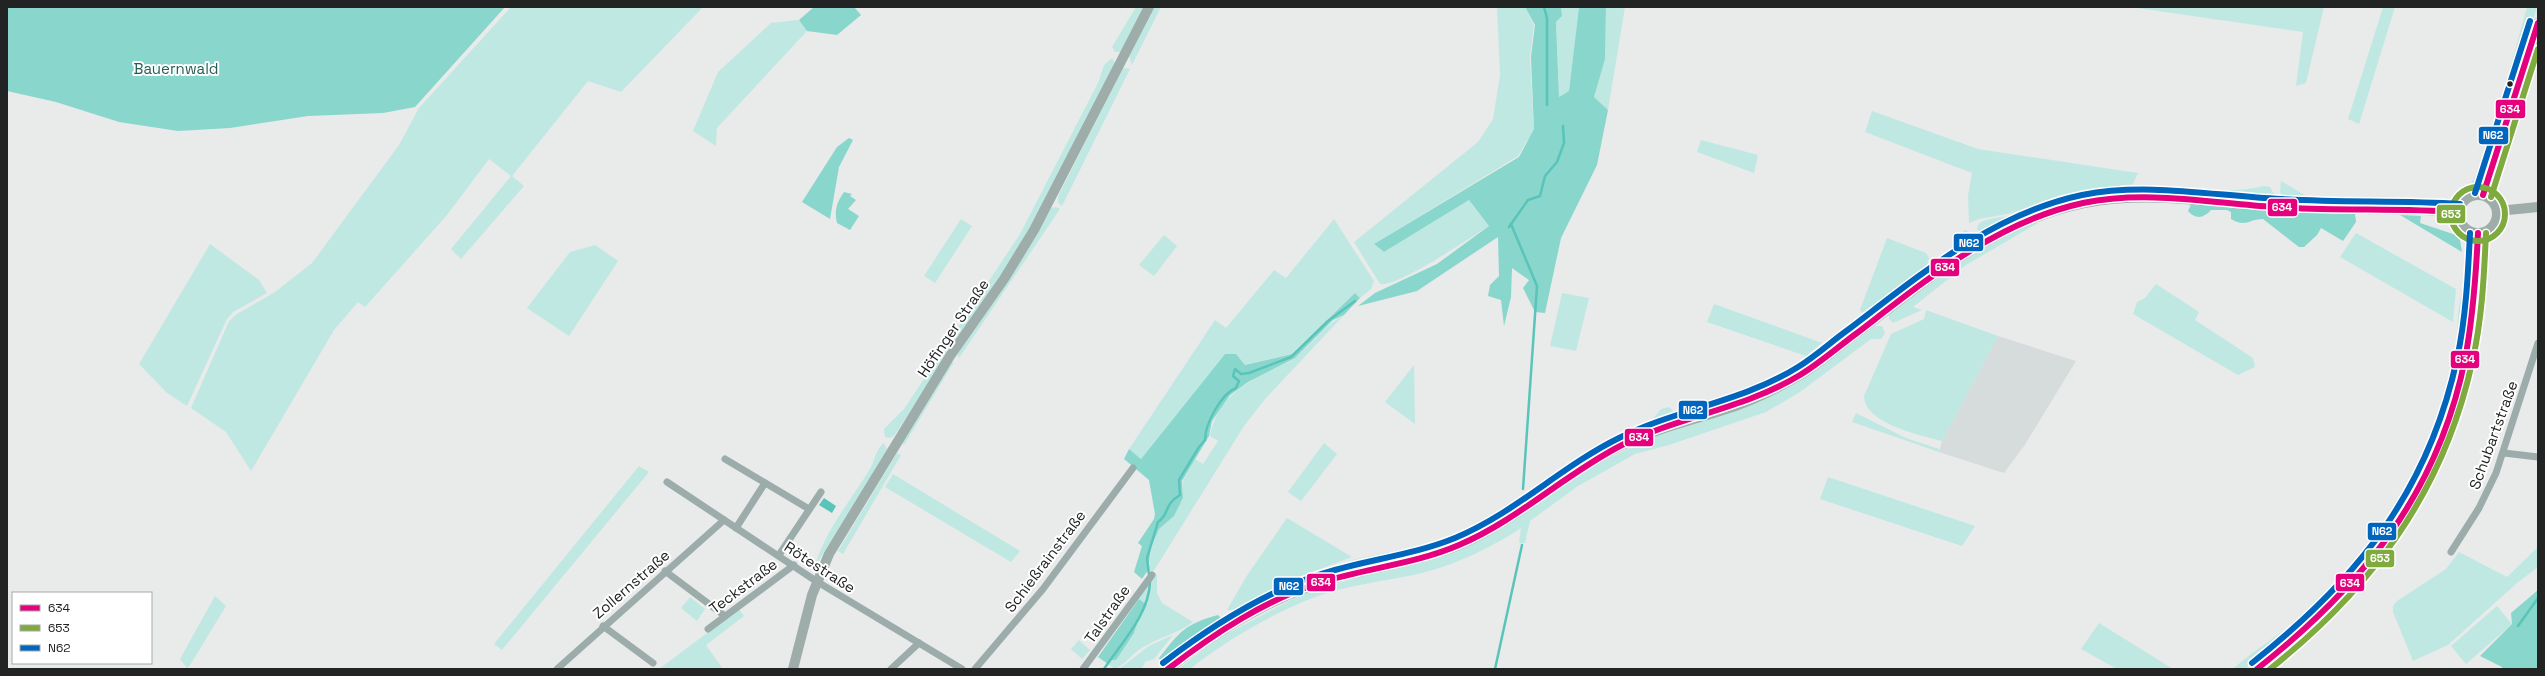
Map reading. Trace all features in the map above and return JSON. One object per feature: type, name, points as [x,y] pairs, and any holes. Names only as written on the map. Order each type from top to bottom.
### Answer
[{"type":"street","name":"Höfinger Straße","points":[[793,669],[816,581],[829,554],[894,446],[1037,224],[1149,7]]},
{"type":"street","points":[[2483,195],[2538,23]]},
{"type":"street","points":[[2483,195],[2494,203],[2498,211],[2496,221],[2491,228],[2478,233],[2464,226],[2459,212],[2468,197],[2483,195]]},
{"type":"street","points":[[1168,669],[1196,647],[1261,609],[1315,585],[1437,553],[1458,545],[1508,520],[1589,462],[1626,442],[1652,432],[1734,406],[1773,390],[1803,374],[1969,251],[2018,224],[2084,203],[2133,196],[2180,197],[2276,207],[2459,212]]},
{"type":"street","points":[[2498,211],[2538,207]]},
{"type":"street","points":[[2257,669],[2314,622],[2363,571],[2404,516],[2423,483],[2451,418],[2467,354],[2476,291],[2478,233]]},
{"type":"street","name":"Schubartstraße","points":[[2451,552],[2479,508],[2504,453],[2538,343]]},
{"type":"street","points":[[2504,453],[2538,457]]},
{"type":"street","points":[[725,459],[809,509]]},
{"type":"street","name":"Schießrainstraße","points":[[975,669],[1043,589],[1133,468]]},
{"type":"street","name":"Rötestraße","points":[[667,482],[816,581],[962,669]]},
{"type":"street","points":[[736,528],[765,484]]},
{"type":"street","points":[[779,555],[821,492]]},
{"type":"street","name":"Zollernstraße","points":[[557,669],[603,626],[724,520]]},
{"type":"street","name":"Teckstraße","points":[[708,629],[794,565]]},
{"type":"street","points":[[665,571],[725,616]]},
{"type":"street","name":"Talstraße","points":[[1083,669],[1152,575]]},
{"type":"street","points":[[603,626],[653,663]]},
{"type":"street","points":[[891,669],[919,643]]},
{"type":"shaded area","points":[[511,7],[703,7],[621,92],[588,81],[512,176],[524,186],[461,259],[451,249],[511,176],[489,159],[447,215],[365,307],[358,302],[334,330],[251,471],[226,432],[191,408],[229,321],[237,314],[275,292],[312,263],[399,145],[419,108]]},
{"type":"shaded area","points":[[1136,7],[1145,7],[1121,52],[1115,52],[1112,47]]},
{"type":"shaded area","points":[[1154,7],[1161,7],[1132,65],[1129,56]]},
{"type":"shaded area","points":[[1497,7],[1525,7],[1534,25],[1530,57],[1534,130],[1518,156],[1374,244],[1384,252],[1469,200],[1489,226],[1402,278],[1389,283],[1380,284],[1354,242],[1478,142],[1493,119],[1500,75]]},
{"type":"shaded area","points":[[1561,7],[1579,7],[1569,91],[1559,97],[1556,22],[1562,16]]},
{"type":"shaded area","points":[[1606,7],[1625,7],[1608,110],[1593,97],[1605,59]]},
{"type":"shaded area","points":[[2130,7],[2324,7],[2306,83],[2296,86],[2303,32]]},
{"type":"shaded area","points":[[2383,7],[2395,7],[2359,124],[2348,119]]},
{"type":"shaded area","points":[[2527,7],[2537,7],[2522,59],[2517,60],[2503,107],[2507,109],[2483,176],[2478,186],[2471,191],[2470,185],[2476,175],[2496,120]]},
{"type":"shaded area","points":[[799,20],[807,31],[717,128],[716,146],[693,131],[718,72],[771,23]]},
{"type":"shaded area","points":[[1112,58],[1116,64],[1048,197],[1004,271],[894,436],[889,438],[885,437],[884,429],[904,409],[1020,234],[1098,83],[1104,65]]},
{"type":"shaded area","points":[[1123,68],[1130,69],[1062,206],[1058,203],[1058,196]]},
{"type":"shaded area","points":[[1872,111],[1978,149],[2138,173],[2133,184],[2061,195],[2012,213],[1979,219],[1969,223],[1968,196],[1972,173],[1865,132]]},
{"type":"shaded area","points":[[1701,140],[1758,155],[1754,173],[1697,152]]},
{"type":"shaded area","points":[[2281,181],[2315,201],[2284,200],[2280,192]]},
{"type":"shaded area","points":[[2264,186],[2270,187],[2274,194],[2273,202],[2178,194],[2132,194],[2108,196],[2047,209],[2011,222],[1985,234],[1981,234],[1977,229],[1979,223],[1988,220],[2093,193],[2140,188],[2233,190]]},
{"type":"shaded area","points":[[1056,207],[1060,209],[959,358],[957,354],[1009,279],[1051,208]]},
{"type":"shaded area","points":[[961,219],[972,226],[935,283],[924,276]]},
{"type":"shaded area","points":[[1334,219],[1374,281],[1371,289],[1360,298],[1355,293],[1291,354],[1245,365],[1236,354],[1225,354],[1141,459],[1129,449],[1215,320],[1226,328],[1274,270],[1286,278]]},
{"type":"shaded area","points":[[2035,222],[2038,223],[1966,265],[1913,307],[1922,310],[1893,323],[1889,319],[1889,314],[1986,244]]},
{"type":"shaded area","points":[[2453,222],[2461,228],[2466,236],[2470,245],[2471,256],[2463,344],[2454,390],[2437,440],[2426,465],[2401,512],[2386,535],[2352,576],[2313,612],[2245,669],[2233,669],[2292,625],[2327,593],[2352,565],[2376,536],[2398,504],[2417,472],[2434,438],[2446,402],[2455,366],[2458,315],[2466,264],[2465,244],[2463,237],[2451,224]]},
{"type":"shaded area","points":[[1966,230],[1974,237],[1973,242],[1808,365],[1749,397],[1686,417],[1678,411],[1684,404],[1717,400],[1745,392],[1772,380],[1810,358],[1951,251],[1961,233]]},
{"type":"shaded area","points":[[2356,233],[2456,289],[2453,322],[2340,257]]},
{"type":"shaded area","points":[[1164,235],[1177,246],[1154,276],[1139,265]]},
{"type":"shaded area","points":[[1887,238],[1926,253],[1929,258],[1927,265],[1863,313],[1860,310]]},
{"type":"shaded area","points":[[210,244],[259,280],[267,293],[233,312],[227,319],[187,406],[167,393],[139,364]]},
{"type":"shaded area","points":[[595,245],[618,261],[569,336],[527,308],[570,252]]},
{"type":"shaded area","points":[[2156,284],[2199,312],[2195,320],[2253,358],[2255,367],[2238,375],[2133,314],[2137,302],[2145,298]]},
{"type":"shaded area","points":[[1562,293],[1589,298],[1576,351],[1550,346]]},
{"type":"shaded area","points":[[1714,304],[1822,343],[1806,356],[1707,322]]},
{"type":"shaded area","points":[[1926,310],[1998,336],[1942,441],[1908,432],[1883,421],[1867,406],[1864,396],[1891,334],[1924,319]]},
{"type":"shaded area","points":[[1344,315],[1265,399],[1244,426],[1155,569],[1152,572],[1149,570],[1151,547],[1159,529],[1174,516],[1183,498],[1183,481],[1195,459],[1203,464],[1218,441],[1210,436],[1213,423],[1225,402],[1251,381],[1294,359],[1330,324]]},
{"type":"shaded area","points":[[1875,326],[1882,326],[1885,333],[1881,339],[1871,339],[1800,392],[1766,412],[1669,445],[1635,454],[1578,486],[1530,521],[1525,543],[1519,543],[1521,528],[1483,550],[1427,572],[1368,583],[1324,594],[1290,607],[1254,626],[1219,648],[1190,669],[1178,669],[1219,638],[1302,594],[1466,546],[1500,530],[1587,469],[1656,435],[1728,413],[1835,356]]},
{"type":"shaded area","points":[[1998,336],[2076,361],[2024,446],[2004,473],[1939,452],[1942,441]]},
{"type":"shaded area","points":[[951,362],[954,362],[904,445],[902,443]]},
{"type":"shaded area","points":[[1414,365],[1415,424],[1385,402]]},
{"type":"shaded area","points":[[1669,407],[1673,411],[1674,418],[1672,421],[1624,439],[1589,458],[1510,514],[1458,542],[1357,568],[1227,621],[1226,619],[1228,615],[1312,575],[1356,559],[1432,543],[1472,529],[1509,508],[1583,456],[1651,421],[1661,409]]},
{"type":"shaded area","points":[[1856,413],[1906,438],[1939,449],[1939,452],[1852,422]]},
{"type":"shaded area","points":[[884,443],[887,449],[859,498],[815,566],[826,539],[871,467],[877,451]]},
{"type":"shaded area","points":[[1324,443],[1337,454],[1301,501],[1288,492]]},
{"type":"shaded area","points":[[897,453],[901,455],[843,554],[838,551]]},
{"type":"shaded area","points":[[639,466],[649,472],[502,650],[494,644]]},
{"type":"shaded area","points":[[893,474],[1020,551],[1011,562],[885,487]]},
{"type":"shaded area","points":[[1828,477],[1975,526],[1962,546],[1820,499]]},
{"type":"shaded area","points":[[824,498],[836,506],[832,513],[819,505]]},
{"type":"shaded area","points":[[1287,518],[1352,557],[1304,575],[1233,610],[1227,610],[1246,577]]},
{"type":"shaded area","points":[[2538,547],[2538,567],[2517,583],[2448,645],[2413,661],[2393,612],[2393,606],[2397,601],[2446,569],[2459,552],[2507,577]]},
{"type":"shaded area","points":[[1157,574],[1157,593],[1162,603],[1193,622],[1143,647],[1123,664],[1114,669],[1108,664],[1111,660],[1116,660],[1134,633],[1140,615],[1147,605],[1139,599]]},
{"type":"shaded area","points":[[215,596],[226,606],[187,668],[180,659]]},
{"type":"shaded area","points":[[690,597],[705,609],[697,621],[681,608]]},
{"type":"shaded area","points":[[2497,606],[2512,624],[2466,664],[2451,646]]},
{"type":"shaded area","points":[[739,609],[744,616],[706,645],[723,669],[659,669]]},
{"type":"shaded area","points":[[2099,623],[2173,669],[2117,669],[2081,649]]},
{"type":"shaded area","points":[[1173,635],[1154,659],[1145,662],[1142,669],[1119,669],[1149,646]]},
{"type":"shaded area","points":[[1079,640],[1090,650],[1082,659],[1071,649]]},
{"type":"green space","name":"Bauernwald","points":[[7,7],[505,7],[415,107],[383,113],[308,116],[230,128],[178,131],[119,122],[56,102],[7,91]]},
{"type":"green space","points":[[814,7],[854,7],[861,15],[837,35],[807,31],[799,20]]},
{"type":"green space","points":[[1525,7],[1561,7],[1562,16],[1556,22],[1559,97],[1569,91],[1579,7],[1606,7],[1605,59],[1594,97],[1608,110],[1597,165],[1561,238],[1545,313],[1535,312],[1523,288],[1529,280],[1512,268],[1511,297],[1504,326],[1501,300],[1488,296],[1490,285],[1499,276],[1498,237],[1417,291],[1358,306],[1375,293],[1437,264],[1489,226],[1469,200],[1384,252],[1374,244],[1519,157],[1534,129],[1531,57],[1535,25]]},
{"type":"green space","points":[[849,138],[853,140],[839,167],[830,219],[802,202],[837,147]]},
{"type":"green space","points":[[844,192],[852,194],[850,196],[856,200],[848,209],[859,216],[850,230],[837,223],[836,218],[837,206]]},
{"type":"green space","points":[[2192,202],[2276,211],[2355,214],[2356,222],[2343,241],[2321,228],[2317,235],[2304,247],[2299,247],[2263,219],[2244,223],[2236,222],[2231,219],[2231,212],[2227,210],[2211,210],[2206,215],[2200,217],[2194,216],[2188,211]]},
{"type":"green space","points":[[2400,215],[2421,216],[2420,223],[2456,235],[2460,240],[2462,252]]},
{"type":"green space","points":[[1355,293],[1360,298],[1344,315],[1333,320],[1295,358],[1248,382],[1230,395],[1212,421],[1209,436],[1182,481],[1183,498],[1174,516],[1159,529],[1151,547],[1148,570],[1142,579],[1134,572],[1142,546],[1138,543],[1154,519],[1155,514],[1149,480],[1124,459],[1129,449],[1141,459],[1225,354],[1236,354],[1245,365],[1292,354]]},
{"type":"green space","points":[[2538,590],[2538,667],[2536,669],[2502,669],[2502,667],[2480,656],[2512,624],[2511,613]]},
{"type":"green space","points":[[1139,599],[1147,605],[1140,615],[1134,633],[1116,660],[1111,660],[1108,664],[1098,657]]},
{"type":"green space","points":[[1218,615],[1221,618],[1218,625],[1161,662],[1159,658],[1184,630],[1197,622]]},
{"type":"waterway","points":[[1544,7],[1547,18],[1547,105]]},
{"type":"waterway","points":[[1509,227],[1528,200],[1540,196],[1545,176],[1557,162],[1564,143],[1563,126]]},
{"type":"waterway","points":[[1511,224],[1537,286],[1523,489]]},
{"type":"waterway","points":[[1149,575],[1147,558],[1158,522],[1164,516],[1171,502],[1180,495],[1179,480],[1199,447],[1205,440],[1208,426],[1215,410],[1225,396],[1236,388],[1239,381],[1233,376],[1235,369],[1241,374],[1249,373],[1291,357],[1328,321],[1355,301]]},
{"type":"waterway","points":[[1495,669],[1522,545]]},
{"type":"waterway","points":[[1104,669],[1126,639],[1145,606],[1150,582]]},
{"type":"waterway","points":[[2518,626],[2538,598]]},
{"type":"transit line","name":"N62","points":[[2475,193],[2530,21]]},
{"type":"transit line","name":"634","points":[[2483,195],[2538,23]]},
{"type":"transit line","name":"653","points":[[2491,197],[2538,49]]},
{"type":"transit line","name":"653","points":[[2473,187],[2483,187],[2493,191],[2501,199],[2505,209],[2505,214],[2505,219],[2501,229],[2493,237],[2483,241],[2473,241],[2463,237],[2455,229],[2451,219],[2451,209],[2455,199],[2463,191],[2473,187]]},
{"type":"transit line","name":"N62","points":[[1163,663],[1218,624],[1276,592],[1318,575],[1352,565],[1404,554],[1455,538],[1498,516],[1598,449],[1619,438],[1641,428],[1755,389],[1777,379],[1811,358],[1903,288],[1958,249],[2018,216],[2049,204],[2082,195],[2107,191],[2132,190],[2182,191],[2326,201],[2460,204]]},
{"type":"transit line","name":"634","points":[[1168,669],[1222,630],[1280,598],[1322,582],[1425,557],[1459,545],[1481,535],[1501,523],[1581,469],[1622,445],[1644,435],[1779,387],[1815,365],[1909,293],[1963,255],[2021,224],[2051,212],[2083,203],[2107,199],[2155,197],[2274,207],[2459,212]]},
{"type":"transit line","name":"N62","points":[[2252,663],[2290,632],[2324,599],[2355,565],[2383,530],[2407,492],[2428,451],[2444,407],[2457,359],[2465,312],[2470,233]]},
{"type":"transit line","name":"634","points":[[2257,669],[2330,605],[2362,570],[2390,534],[2415,495],[2436,453],[2453,408],[2465,359],[2474,296],[2478,233]]},
{"type":"transit line","name":"653","points":[[2270,669],[2307,638],[2341,605],[2372,570],[2399,534],[2422,495],[2443,454],[2459,410],[2472,363],[2480,315],[2486,233]]}]
